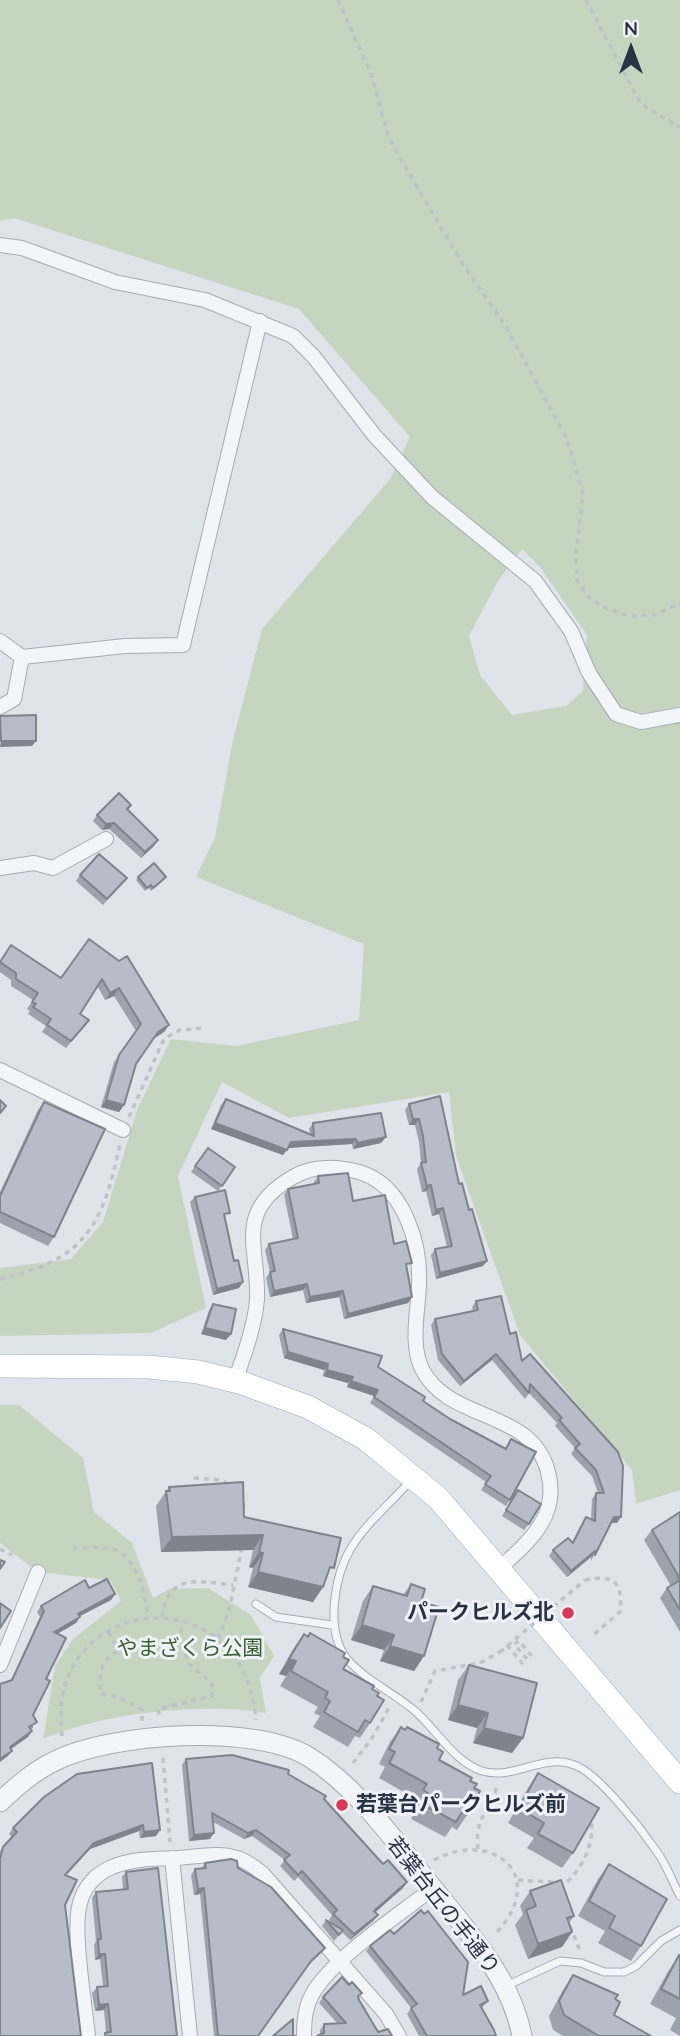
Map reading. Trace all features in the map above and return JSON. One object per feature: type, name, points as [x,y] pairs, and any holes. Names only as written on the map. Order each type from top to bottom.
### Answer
[{"type":"main road","points":[[0,1366],[149,1367],[235,1381],[308,1407],[366,1438],[438,1498],[677,1772]]},
{"type":"street","points":[[0,245],[22,248],[115,282],[205,300],[293,336],[305,347],[349,406],[432,496],[535,582],[570,631],[589,673],[616,714],[641,722],[680,715]]},
{"type":"street","points":[[0,641],[22,657],[125,646],[183,645],[260,321]]},
{"type":"street","points":[[0,707],[14,699],[22,657]]},
{"type":"street","points":[[0,868],[34,863],[52,869],[106,839]]},
{"type":"street","points":[[0,1070],[124,1130]]},
{"type":"street","points":[[235,1381],[257,1301],[252,1231],[260,1208],[276,1189],[295,1176],[317,1168],[342,1167],[367,1174],[389,1189],[404,1210],[419,1263],[416,1352],[422,1370],[447,1397],[516,1428],[531,1440],[545,1460],[551,1497],[546,1518],[535,1536],[499,1569]]},
{"type":"street","points":[[0,1665],[38,1572]]},
{"type":"street","name":"若葉台丘の手通り","points":[[0,1802],[37,1771],[73,1753],[111,1744],[246,1736],[278,1743],[308,1756],[333,1774],[360,1801],[481,1947],[504,1987],[522,2036]]},
{"type":"street","points":[[88,2036],[78,1922],[79,1903],[88,1885],[112,1867],[130,1861],[224,1854],[244,1858],[263,1874],[386,2014],[399,2036]]},
{"type":"street","points":[[172,1858],[190,2036]]},
{"type":"street","points":[[304,2036],[304,2019],[314,1992],[341,1961],[433,1888]]},
{"type":"lane","points":[[414,1477],[351,1549],[332,1625],[337,1642],[348,1660],[416,1712],[469,1764],[479,1770],[497,1774],[552,1760],[567,1762],[590,1774],[657,1850],[680,1896]]},
{"type":"lane","points":[[256,1604],[276,1617],[332,1625]]},
{"type":"lane","points":[[504,1987],[559,1961],[580,1963],[604,1972],[624,1972],[636,1966],[661,1941],[680,1930]]},
{"type":"path","points":[[338,0],[373,76],[388,136],[462,263],[505,325],[567,439],[583,494],[576,554],[577,581],[588,597],[597,603],[631,615],[654,615],[680,603]]},
{"type":"path","points":[[586,0],[638,99],[647,108],[680,127]]},
{"type":"path","points":[[0,1279],[43,1267],[66,1254],[93,1227],[110,1195],[124,1130],[164,1039],[180,1030],[206,1028]]},
{"type":"path","points":[[194,1478],[221,1480],[244,1494],[243,1516]]},
{"type":"path","points":[[218,1639],[229,1611],[243,1542]]},
{"type":"path","points":[[73,1548],[114,1549],[130,1563],[145,1595],[148,1618]]},
{"type":"path","points":[[0,1549],[12,1555]]},
{"type":"path","points":[[416,1712],[435,1671],[480,1663],[500,1652],[585,1580],[602,1576],[615,1582],[621,1594],[620,1612],[592,1636]]},
{"type":"path","points":[[162,1617],[167,1601],[182,1583],[198,1580],[233,1585]]},
{"type":"path","points":[[62,1736],[60,1706],[74,1662],[82,1652],[117,1625],[148,1618],[162,1617],[199,1626],[218,1639],[237,1658],[250,1682],[256,1720]]},
{"type":"path","points":[[160,1720],[158,1709],[212,1696],[212,1684],[189,1664],[177,1642],[184,1622]]},
{"type":"path","points":[[108,1632],[119,1650]]},
{"type":"path","points":[[507,1646],[523,1663],[527,1659],[514,1644],[519,1641],[534,1659]]},
{"type":"path","points":[[142,1721],[142,1710],[135,1705],[124,1699],[101,1694],[98,1677],[108,1657],[119,1650],[177,1642]]},
{"type":"path","points":[[353,1763],[372,1738],[396,1697]]},
{"type":"path","points":[[163,1758],[172,1858]]},
{"type":"path","points":[[478,1849],[477,1826],[496,1795],[497,1774]]},
{"type":"path","points":[[563,1890],[583,1862],[590,1841],[590,1816]]},
{"type":"path","points":[[435,1860],[450,1852],[478,1849],[486,1850],[508,1862],[518,1880],[514,1910],[497,1933]]},
{"type":"path","points":[[518,1880],[566,1883]]},
{"type":"path","points":[[567,1916],[576,1937],[580,1963]]},
{"type":"green space","points":[[0,0],[680,0],[680,1490],[636,1504],[632,1470],[520,1335],[456,1156],[449,1092],[289,1118],[222,1082],[178,1176],[206,1308],[151,1333],[0,1336],[0,1268],[71,1259],[103,1222],[137,1110],[171,1039],[236,1046],[359,1020],[364,944],[196,877],[215,837],[233,740],[262,629],[390,479],[410,437],[299,309],[14,218],[0,221]],"holes":[[[522,549],[540,567],[587,635],[583,691],[566,706],[512,715],[480,675],[469,636],[498,581]]]},
{"type":"green space","name":"やまざくら公園","points":[[0,1405],[19,1405],[83,1458],[94,1512],[132,1543],[153,1598],[169,1589],[208,1588],[251,1615],[274,1656],[260,1678],[266,1713],[213,1709],[153,1712],[93,1722],[43,1739],[55,1666],[73,1639],[121,1601],[110,1580],[38,1572],[0,1543]]},
{"type":"building","points":[[36,715],[36,741],[1,741],[0,716]]},
{"type":"building","points":[[119,793],[131,805],[127,809],[158,840],[145,852],[114,823],[106,824],[97,815]]},
{"type":"building","points":[[99,854],[127,878],[107,899],[80,875]]},
{"type":"building","points":[[154,863],[166,877],[153,888],[151,885],[147,888],[138,877]]},
{"type":"building","points":[[89,939],[119,961],[127,956],[169,1025],[158,1032],[136,1064],[124,1105],[106,1100],[119,1055],[141,1024],[119,988],[110,993],[102,979],[80,1014],[89,1020],[71,1041],[47,1025],[51,1019],[33,1007],[36,1004],[32,1002],[38,993],[16,979],[16,973],[0,962],[11,945],[61,978]]},
{"type":"building","points":[[440,1096],[459,1184],[462,1183],[469,1210],[472,1209],[487,1261],[440,1273],[435,1249],[452,1246],[443,1208],[436,1210],[431,1185],[427,1186],[421,1163],[426,1162],[423,1136],[419,1119],[413,1119],[409,1104]]},
{"type":"building","points":[[226,1099],[314,1136],[313,1123],[381,1113],[386,1137],[357,1143],[356,1139],[291,1142],[287,1150],[215,1123]]},
{"type":"building","points":[[0,1100],[6,1106],[0,1113]]},
{"type":"building","points":[[44,1102],[105,1129],[54,1237],[0,1212],[0,1196]]},
{"type":"building","points":[[208,1148],[235,1167],[222,1186],[195,1166]]},
{"type":"building","points":[[348,1173],[353,1201],[385,1195],[394,1244],[406,1241],[412,1263],[406,1264],[412,1297],[348,1314],[343,1291],[310,1297],[307,1284],[274,1291],[270,1272],[275,1271],[269,1244],[298,1238],[288,1189],[319,1183],[318,1176]]},
{"type":"building","points":[[225,1190],[230,1213],[224,1214],[234,1261],[238,1260],[243,1282],[217,1289],[195,1197]]},
{"type":"building","points":[[501,1296],[510,1334],[516,1332],[522,1361],[530,1354],[618,1452],[623,1466],[621,1517],[614,1517],[595,1555],[595,1551],[571,1571],[553,1550],[568,1538],[573,1543],[586,1517],[595,1521],[596,1493],[604,1493],[596,1470],[575,1448],[580,1444],[559,1420],[562,1418],[530,1384],[529,1393],[496,1354],[464,1381],[442,1354],[435,1319],[478,1310],[476,1301]]},
{"type":"building","points":[[213,1304],[236,1309],[231,1334],[205,1328]]},
{"type":"building","points":[[283,1329],[382,1356],[378,1367],[425,1397],[423,1401],[450,1419],[506,1449],[511,1439],[536,1452],[510,1500],[485,1484],[491,1476],[374,1397],[378,1390],[351,1381],[353,1377],[327,1370],[328,1364],[288,1352]]},
{"type":"building","points":[[243,1482],[244,1517],[341,1538],[334,1568],[330,1567],[323,1587],[258,1572],[263,1553],[259,1552],[263,1535],[172,1537],[166,1491],[170,1491],[169,1487]]},
{"type":"building","points":[[518,1490],[541,1504],[529,1524],[506,1510]]},
{"type":"building","points":[[680,1512],[680,1579],[652,1530]]},
{"type":"building","points":[[107,1579],[115,1594],[78,1614],[80,1617],[54,1632],[66,1638],[46,1679],[50,1681],[33,1715],[37,1722],[29,1727],[32,1731],[10,1747],[12,1751],[0,1759],[0,1684],[12,1680],[44,1611],[41,1606],[85,1580],[89,1588]]},
{"type":"building","points":[[680,1580],[680,1610],[667,1588]]},
{"type":"building","points":[[411,1584],[425,1589],[421,1602],[439,1607],[424,1656],[390,1646],[394,1635],[362,1625],[373,1586],[407,1596]]},
{"type":"building","points":[[0,1603],[11,1611],[0,1628]]},
{"type":"building","points":[[310,1633],[345,1653],[343,1657],[349,1660],[343,1669],[374,1686],[372,1689],[379,1693],[377,1696],[384,1700],[370,1723],[365,1720],[358,1732],[324,1712],[330,1701],[325,1698],[328,1692],[291,1671],[296,1661],[289,1659],[304,1634],[308,1637]]},
{"type":"building","points":[[469,1665],[537,1683],[523,1738],[484,1728],[488,1713],[458,1705]]},
{"type":"building","points":[[401,1727],[405,1730],[407,1727],[439,1744],[437,1748],[443,1752],[439,1760],[472,1778],[470,1781],[477,1784],[474,1788],[480,1791],[467,1815],[462,1812],[456,1822],[422,1804],[428,1793],[423,1790],[427,1784],[389,1763],[395,1752],[389,1749]]},
{"type":"building","points":[[232,1755],[289,1770],[288,1774],[326,1796],[324,1799],[383,1864],[388,1860],[407,1882],[374,1911],[378,1915],[354,1934],[333,1914],[337,1910],[302,1871],[298,1875],[284,1860],[290,1855],[256,1830],[248,1833],[212,1813],[214,1833],[194,1835],[186,1759]]},
{"type":"building","points":[[152,1763],[160,1830],[144,1832],[143,1825],[94,1843],[65,1875],[77,1880],[65,1905],[81,2036],[0,2036],[0,1859],[3,1847],[17,1832],[13,1828],[44,1797],[77,1774]]},
{"type":"building","points":[[538,1773],[599,1808],[573,1853],[538,1834],[544,1823],[519,1808]]},
{"type":"building","points":[[231,1859],[237,1861],[238,1868],[271,1887],[325,1948],[311,1961],[258,2036],[218,2036],[204,1888],[198,1889],[195,1869],[206,1868],[205,1863]]},
{"type":"building","points":[[609,1864],[667,1899],[641,1946],[609,1928],[615,1916],[589,1901]]},
{"type":"building","points":[[158,1868],[177,2036],[106,2036],[105,2033],[111,2032],[108,2004],[99,2005],[97,1987],[108,1986],[105,1954],[99,1954],[98,1939],[101,1939],[96,1892],[128,1889],[126,1872]]},
{"type":"building","points":[[561,1880],[574,1916],[567,1918],[572,1932],[538,1944],[526,1910],[536,1906],[530,1891]]},
{"type":"building","points":[[421,1910],[424,1914],[428,1911],[468,1962],[463,1995],[481,1986],[488,2001],[480,2005],[496,2036],[427,2036],[411,2008],[417,2004],[370,1946],[390,1930],[394,1934]]},
{"type":"building","points":[[326,1920],[343,1930],[339,1935]]},
{"type":"building","points":[[680,1955],[680,1999],[661,1989]]},
{"type":"building","points":[[573,1975],[618,1995],[615,1999],[620,2002],[614,2015],[651,2036],[599,2036],[564,2015],[559,2001]]},
{"type":"building","points":[[342,1977],[349,1985],[352,1982],[362,1993],[358,1996],[359,2000],[378,2032],[388,2029],[392,2036],[317,2036],[324,2033],[324,2024],[346,2023],[323,1997]]},
{"type":"building","points":[[293,2019],[295,2036],[273,2036]]},
{"type":"place","name":"パークヒルズ北","points":[[568,1613]]},
{"type":"place","name":"若葉台パークヒルズ前","points":[[342,1805]]}]
